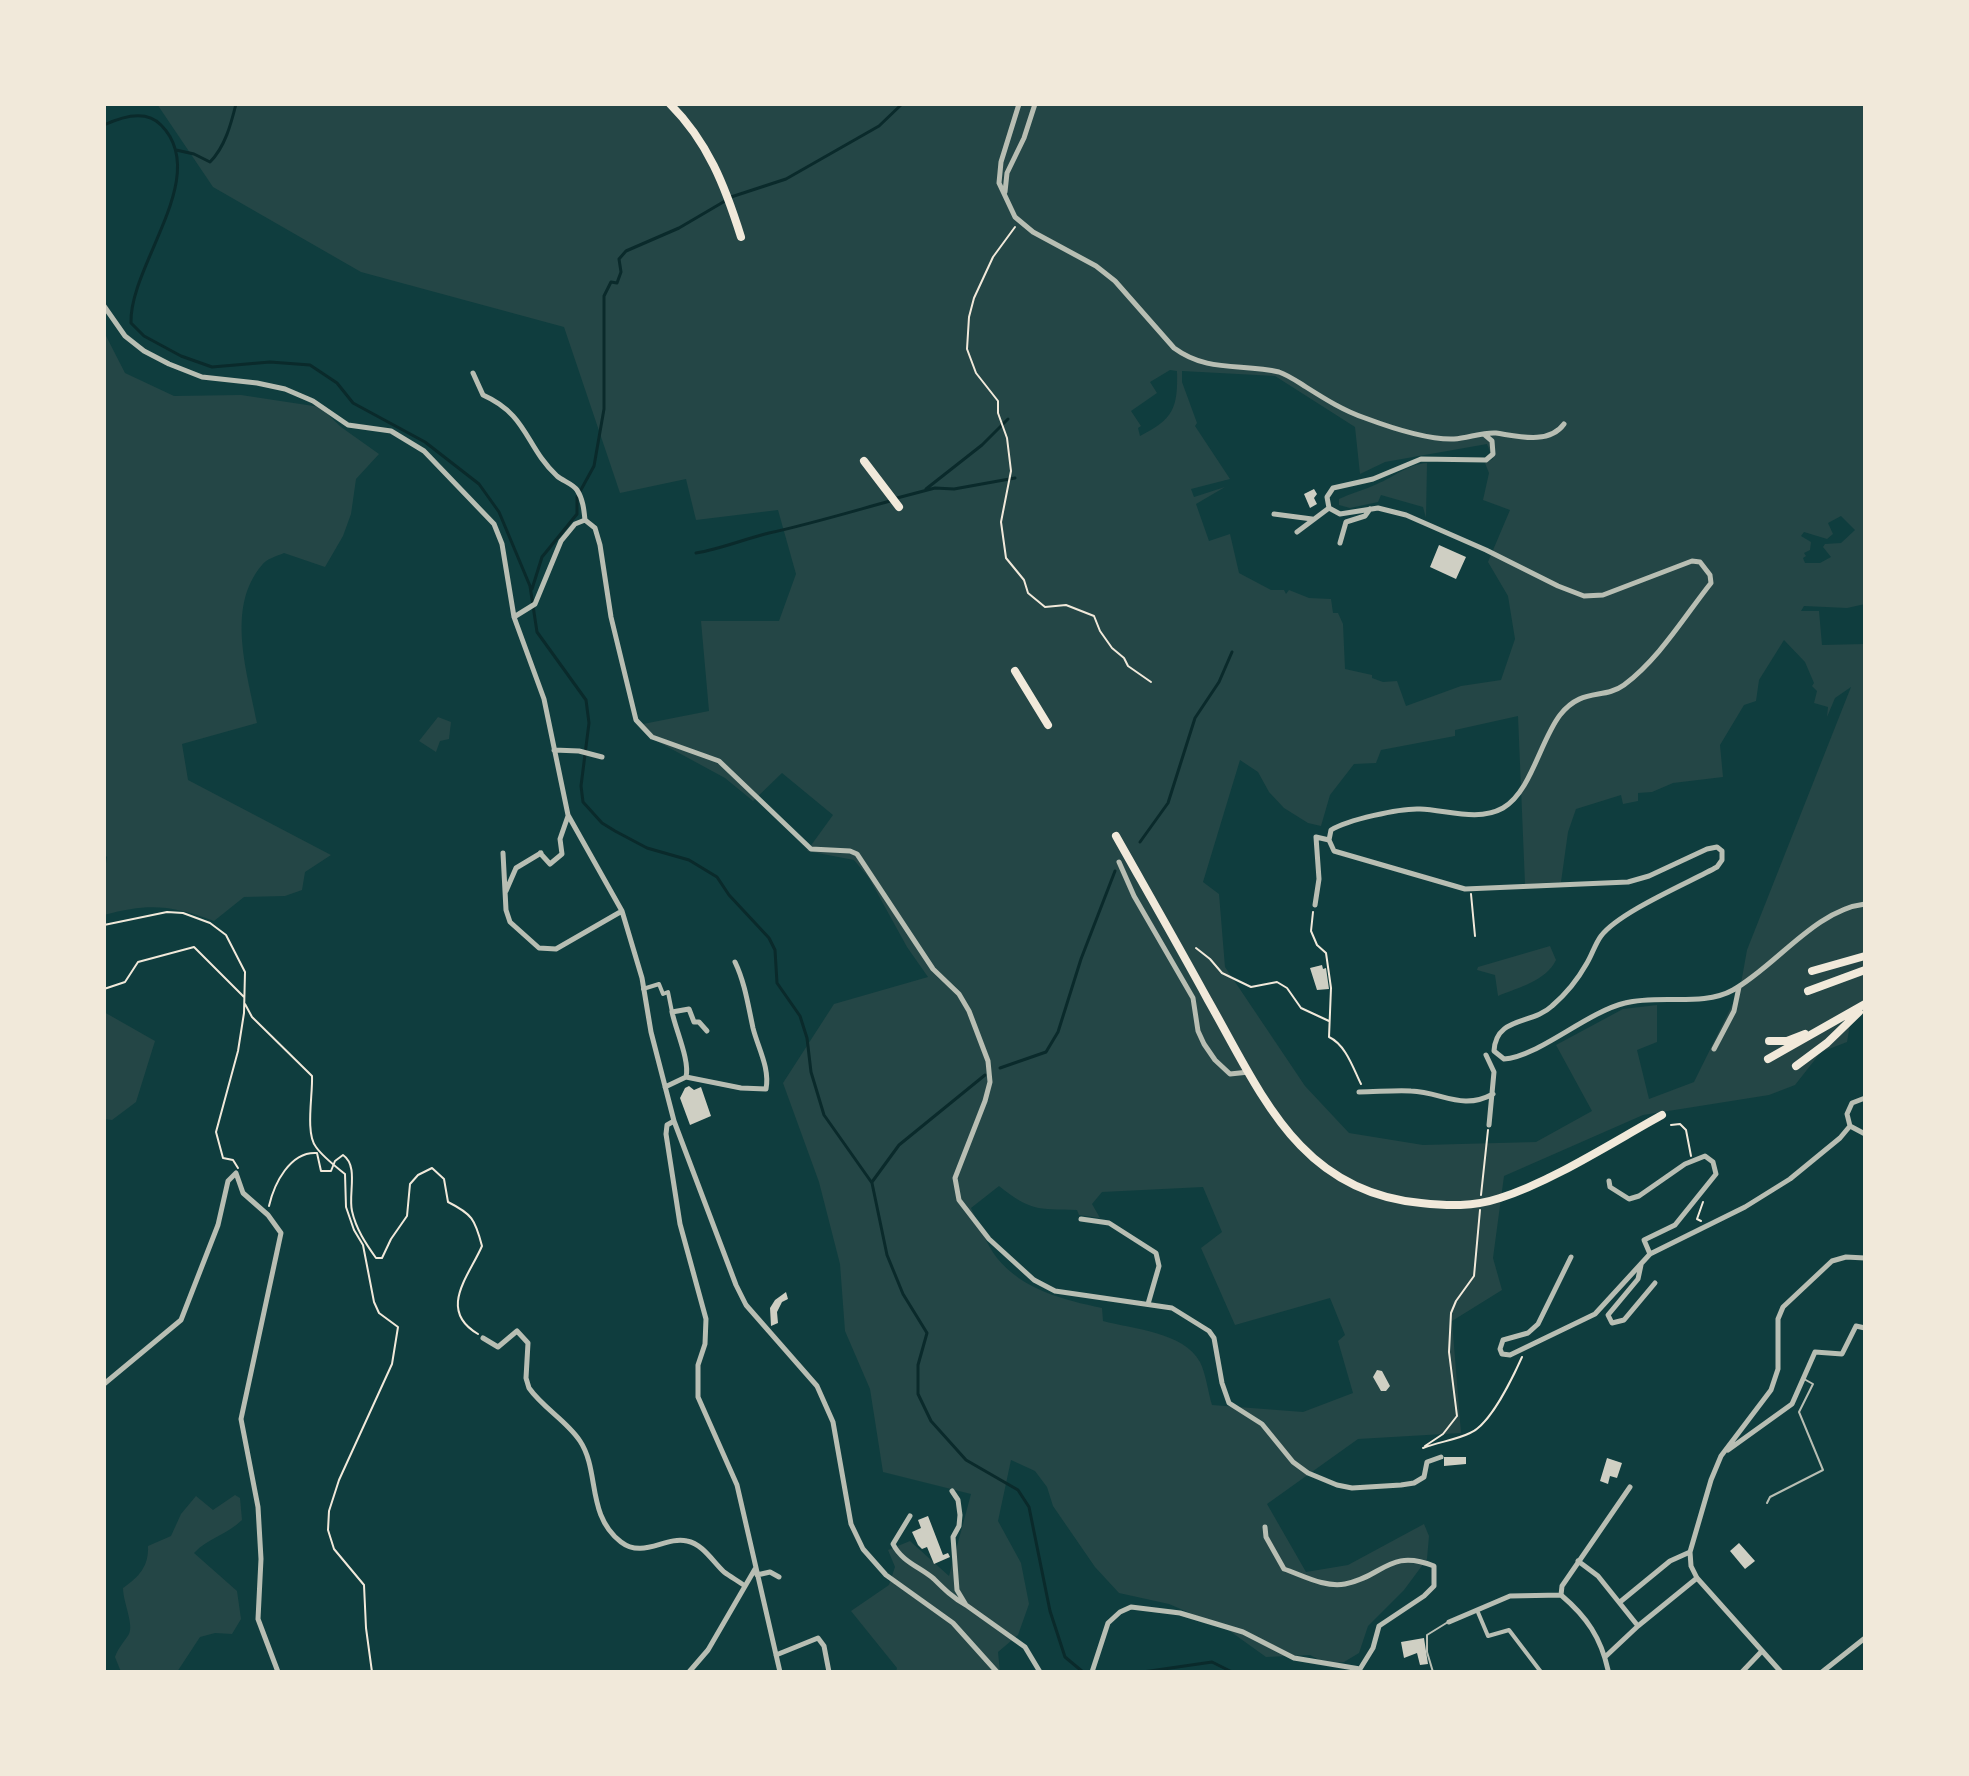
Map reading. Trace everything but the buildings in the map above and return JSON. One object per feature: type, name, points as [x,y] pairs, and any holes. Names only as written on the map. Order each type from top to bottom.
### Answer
[{"type":"highway","points":[[670,104],[688,121],[721,177],[741,237]]},
{"type":"highway","points":[[864,461],[899,507]]},
{"type":"highway","points":[[1015,671],[1048,725]]},
{"type":"highway","points":[[1116,836],[1272,1114],[1308,1154],[1327,1170],[1350,1182],[1393,1200],[1409,1202],[1457,1206],[1500,1198],[1568,1166],[1662,1115]]},
{"type":"highway","points":[[1812,971],[1865,956]]},
{"type":"highway","points":[[1808,991],[1865,970]]},
{"type":"highway","points":[[1768,1059],[1865,1005]]},
{"type":"highway","points":[[1796,1066],[1827,1043],[1865,1005]]},
{"type":"highway","points":[[1769,1041],[1787,1041],[1839,1020]]},
{"type":"street","points":[[1019,104],[1001,162],[999,183],[1018,219],[1033,232],[1096,266],[1115,281],[1174,348],[1199,363],[1281,373],[1364,418],[1426,435],[1451,439],[1488,433],[1543,437],[1558,432],[1564,424]]},
{"type":"street","points":[[1005,193],[1007,173],[1024,138],[1035,104]]},
{"type":"street","points":[[104,306],[125,336],[144,351],[169,364],[202,377],[285,389],[313,401],[348,425],[391,431],[424,451],[494,524],[500,535],[514,617],[544,699],[568,815],[622,911],[674,1121],[727,1264],[746,1305],[817,1386],[833,1422],[851,1524],[863,1549],[886,1575],[953,1623],[997,1672]]},
{"type":"street","points":[[473,373],[483,395],[498,400],[514,415],[540,456],[558,477],[577,488],[585,520],[595,528],[600,545],[611,617],[640,727],[652,737],[719,761],[811,849],[857,854],[918,949],[959,994],[969,1011],[991,1072],[985,1101],[955,1178],[959,1200],[973,1219],[1004,1253],[1034,1280],[1047,1287],[1079,1296],[1172,1308],[1209,1331],[1214,1338],[1229,1403],[1262,1424],[1293,1462],[1308,1473],[1352,1488],[1401,1485],[1424,1477],[1427,1462],[1441,1457]]},
{"type":"street","points":[[1329,508],[1327,497],[1333,488],[1373,479],[1421,459],[1486,460],[1493,454],[1492,441],[1485,435]]},
{"type":"street","points":[[1329,508],[1340,514],[1371,508],[1406,515],[1584,596],[1603,595],[1692,561],[1700,562],[1710,575],[1711,583],[1643,670],[1620,688],[1575,699],[1561,714],[1543,741],[1517,796],[1502,808],[1473,815],[1416,808],[1343,823],[1331,830],[1329,840],[1334,851],[1471,889],[1628,882],[1649,876],[1707,849],[1717,847],[1722,851],[1722,860],[1717,867],[1626,916],[1602,935],[1587,964],[1549,1009],[1502,1029],[1495,1039],[1494,1051],[1498,1055],[1504,1059],[1516,1059],[1573,1026],[1624,1003],[1668,997],[1712,998],[1739,986],[1828,918],[1849,907],[1865,904]]},
{"type":"street","points":[[1297,532],[1329,508]]},
{"type":"street","points":[[1340,543],[1346,522],[1365,516],[1371,508]]},
{"type":"street","points":[[1274,514],[1313,520]]},
{"type":"street","points":[[514,617],[535,604],[561,541],[575,524],[585,520]]},
{"type":"street","points":[[554,750],[579,751],[602,757]]},
{"type":"street","points":[[504,896],[516,868],[541,852],[550,864],[562,854],[560,839],[568,815]]},
{"type":"street","points":[[1315,905],[1319,879],[1316,837],[1329,840]]},
{"type":"street","points":[[503,853],[504,896],[510,922],[539,948],[556,949],[622,911]]},
{"type":"street","points":[[1119,862],[1134,896],[1193,998],[1198,1031],[1204,1044],[1230,1074],[1249,1072]]},
{"type":"street","points":[[665,1087],[686,1077],[741,1088],[766,1089],[763,1058],[742,976],[735,962]]},
{"type":"street","points":[[643,989],[659,984],[663,994],[668,992],[688,1068],[686,1077]]},
{"type":"street","points":[[1714,1049],[1734,1011],[1739,986]]},
{"type":"street","points":[[672,1012],[689,1009],[694,1022],[699,1022],[707,1031]]},
{"type":"street","points":[[1486,1055],[1494,1072],[1489,1125]]},
{"type":"street","points":[[1490,1062],[1498,1055]]},
{"type":"street","points":[[1362,1092],[1411,1091],[1452,1101],[1479,1102],[1493,1094]]},
{"type":"street","points":[[1865,1098],[1857,1100],[1849,1108],[1848,1120],[1850,1126],[1865,1134]]},
{"type":"street","points":[[674,1121],[667,1125],[666,1134],[680,1224],[706,1319],[705,1344],[698,1365],[698,1397],[737,1485],[780,1672]]},
{"type":"street","points":[[1571,1257],[1538,1324],[1528,1333],[1503,1340],[1500,1349],[1506,1356],[1595,1314],[1650,1254],[1745,1207],[1790,1179],[1850,1126]]},
{"type":"street","points":[[1609,1181],[1610,1187],[1629,1199],[1639,1196],[1695,1160],[1705,1156],[1713,1162],[1716,1174],[1675,1225],[1644,1240],[1650,1254]]},
{"type":"street","points":[[104,1384],[181,1320],[218,1225],[228,1181],[236,1173],[243,1193],[268,1215],[281,1233],[241,1419],[258,1507],[261,1559],[258,1619],[278,1672]]},
{"type":"street","points":[[1081,1219],[1109,1223],[1156,1253],[1159,1266],[1148,1304]]},
{"type":"street","points":[[1781,1672],[1697,1578],[1691,1566],[1690,1552],[1721,1456],[1771,1390],[1778,1369],[1778,1319],[1783,1307],[1832,1261],[1846,1257],[1865,1258]]},
{"type":"street","points":[[1641,1264],[1638,1279],[1608,1315],[1612,1323],[1624,1320],[1655,1283]]},
{"type":"street","points":[[1721,1456],[1792,1404],[1815,1352],[1842,1354],[1856,1326],[1865,1328]]},
{"type":"street","points":[[483,1338],[498,1347],[517,1331],[528,1343],[526,1378],[529,1388],[581,1442],[603,1522],[624,1544],[634,1548],[652,1548],[679,1540],[688,1541],[700,1546],[722,1570],[745,1586]]},
{"type":"street","points":[[1561,1595],[1562,1586],[1630,1487]]},
{"type":"street","points":[[952,1491],[958,1500],[960,1515],[953,1537],[957,1590],[966,1605]]},
{"type":"street","points":[[910,1516],[894,1539],[897,1552],[932,1577],[953,1598],[1025,1647],[1040,1672]]},
{"type":"street","points":[[1092,1672],[1108,1623],[1131,1607],[1180,1613],[1243,1632],[1294,1658],[1361,1671],[1373,1648],[1379,1626],[1434,1586],[1434,1566],[1418,1559],[1399,1560],[1345,1584],[1325,1583],[1284,1569],[1266,1537],[1265,1527]]},
{"type":"street","points":[[1620,1602],[1670,1561],[1690,1552]]},
{"type":"street","points":[[1578,1561],[1598,1576],[1638,1626]]},
{"type":"street","points":[[757,1571],[770,1572],[779,1577]]},
{"type":"street","points":[[689,1672],[708,1650],[757,1571]]},
{"type":"street","points":[[1605,1657],[1697,1578]]},
{"type":"street","points":[[1449,1622],[1510,1596],[1561,1595],[1576,1608],[1601,1643],[1608,1671]]},
{"type":"street","points":[[1477,1610],[1488,1636],[1509,1630],[1541,1672]]},
{"type":"street","points":[[776,1655],[818,1638],[824,1646],[829,1672]]},
{"type":"street","points":[[1822,1672],[1865,1638]]},
{"type":"street","points":[[1742,1672],[1761,1652]]},
{"type":"lane","points":[[1767,1503],[1770,1497],[1823,1470],[1799,1412],[1813,1384],[1803,1379]]},
{"type":"lane","points":[[1433,1672],[1427,1652],[1427,1635],[1449,1622]]},
{"type":"path","points":[[1018,219],[993,257],[974,298],[967,349],[976,373],[998,401],[998,413],[1007,438],[1011,471],[1001,522],[1006,558],[1024,580],[1028,593],[1045,607],[1066,605],[1094,616],[1112,648],[1128,666],[1151,682]]},
{"type":"path","points":[[1471,889],[1475,936]]},
{"type":"path","points":[[1315,905],[1311,931],[1317,945],[1326,953],[1331,988],[1329,1037],[1336,1040],[1347,1055],[1362,1092]]},
{"type":"path","points":[[104,925],[167,912],[183,913],[210,923],[226,935],[245,972],[245,1004],[235,1064],[216,1132],[223,1158],[233,1160],[238,1167],[236,1173]]},
{"type":"path","points":[[104,989],[125,982],[138,962],[194,947],[245,998]]},
{"type":"path","points":[[1196,948],[1222,973],[1251,987],[1277,982],[1287,988],[1301,1008],[1330,1021]]},
{"type":"path","points":[[245,1004],[252,1017],[312,1076],[309,1110],[312,1140],[317,1149],[345,1174],[346,1207],[363,1245],[374,1302],[379,1313],[398,1327],[392,1364],[339,1480],[329,1511],[328,1530],[334,1549],[364,1585],[372,1672]]},
{"type":"path","points":[[1671,1125],[1680,1124],[1686,1130],[1691,1156],[1701,1151]]},
{"type":"path","points":[[1425,1446],[1443,1434],[1457,1416],[1449,1352],[1451,1313],[1474,1276],[1489,1125]]},
{"type":"path","points":[[268,1215],[277,1180],[289,1165],[312,1152],[317,1153],[321,1171],[331,1171],[343,1155],[348,1158],[352,1168],[352,1213],[360,1234],[376,1258],[382,1258],[407,1216],[410,1184],[418,1175],[432,1168],[444,1179],[448,1202],[470,1214],[479,1235],[482,1246],[464,1278],[458,1304],[461,1319],[467,1328],[483,1338]]},
{"type":"path","points":[[1699,1230],[1701,1219],[1697,1219],[1704,1202],[1702,1199]]},
{"type":"path","points":[[1425,1446],[1468,1434],[1480,1427],[1529,1345]]},
{"type":"path","points":[[1425,1446],[1423,1448],[1427,1452]]},
{"type":"shaded area","points":[[157,104],[1865,104],[1865,604],[1847,608],[1804,606],[1801,611],[1819,611],[1822,645],[1865,644],[1865,1005],[1852,1013],[1847,1042],[1821,1052],[1795,1085],[1769,1095],[1643,1115],[1504,1176],[1493,1258],[1502,1290],[1452,1321],[1461,1433],[1358,1439],[1267,1504],[1306,1572],[1348,1565],[1424,1524],[1429,1536],[1427,1559],[1404,1590],[1368,1626],[1359,1653],[1344,1662],[1327,1664],[1310,1655],[1266,1657],[1227,1629],[1169,1604],[1119,1593],[1095,1567],[1053,1506],[1047,1487],[1035,1471],[1011,1460],[998,1521],[1021,1563],[1029,1604],[1018,1635],[998,1652],[1000,1672],[896,1672],[897,1668],[851,1611],[889,1585],[895,1567],[888,1550],[910,1541],[949,1576],[971,1494],[883,1472],[870,1389],[845,1331],[840,1264],[819,1182],[783,1083],[834,1004],[928,977],[907,947],[869,878],[854,860],[807,851],[833,815],[782,773],[753,801],[725,778],[655,740],[643,724],[709,711],[701,621],[779,621],[796,574],[778,510],[696,520],[686,479],[620,493],[564,327],[361,272],[213,187]],"holes":[[[1170,370],[1177,371],[1172,411],[1160,424],[1140,436],[1138,428],[1141,426],[1131,411],[1157,393],[1150,382]],[[1182,371],[1275,376],[1355,427],[1360,474],[1385,462],[1487,444],[1493,459],[1485,463],[1489,473],[1483,500],[1510,510],[1488,562],[1508,596],[1515,639],[1501,680],[1461,686],[1406,706],[1397,681],[1383,682],[1372,678],[1372,675],[1345,669],[1343,624],[1338,613],[1333,613],[1331,599],[1309,598],[1289,590],[1286,594],[1284,590],[1271,590],[1239,573],[1230,534],[1209,541],[1196,504],[1225,487],[1194,497],[1191,489],[1230,479],[1195,426],[1197,423],[1182,382]],[[1841,516],[1855,530],[1841,543],[1825,544],[1823,547],[1831,557],[1820,563],[1805,563],[1804,553],[1810,550],[1811,542],[1801,536],[1804,532],[1827,539],[1833,534],[1828,523]],[[1784,640],[1805,662],[1814,683],[1812,686],[1817,691],[1814,703],[1828,707],[1827,717],[1835,698],[1851,687],[1747,950],[1740,989],[1694,1082],[1649,1099],[1637,1050],[1657,1042],[1657,1005],[1623,1009],[1556,1045],[1592,1111],[1536,1142],[1423,1145],[1349,1133],[1305,1086],[1225,967],[1219,894],[1203,882],[1240,760],[1258,772],[1269,792],[1284,808],[1308,823],[1321,826],[1330,795],[1354,764],[1376,763],[1381,750],[1455,736],[1455,730],[1518,716],[1525,884],[1561,882],[1568,832],[1576,809],[1621,795],[1623,804],[1638,801],[1638,793],[1652,792],[1673,783],[1723,777],[1720,745],[1744,705],[1756,701],[1759,680]],[[999,1186],[1035,1207],[1077,1210],[1079,1215],[1100,1218],[1092,1204],[1102,1192],[1203,1187],[1222,1232],[1201,1248],[1235,1325],[1330,1298],[1345,1335],[1338,1341],[1353,1393],[1303,1412],[1212,1405],[1200,1362],[1182,1344],[1156,1333],[1103,1321],[1102,1308],[1032,1286],[1007,1269],[986,1240],[971,1208]]]},
{"type":"shaded area","points":[[104,332],[125,373],[174,396],[241,395],[320,407],[341,427],[379,454],[356,479],[351,514],[343,536],[325,567],[284,553],[264,563],[251,582],[244,601],[242,642],[257,723],[182,744],[188,780],[331,855],[305,872],[302,890],[285,896],[244,897],[214,921],[172,909],[147,907],[104,915],[107,857],[104,854]]},
{"type":"shaded area","points":[[1427,463],[1426,518],[1423,507],[1381,495],[1378,502],[1350,508],[1339,505],[1339,499],[1407,468]]},
{"type":"shaded area","points":[[438,717],[451,722],[449,739],[440,741],[436,752],[419,741]]},
{"type":"shaded area","points":[[1550,946],[1556,960],[1546,973],[1498,996],[1495,975],[1477,970],[1478,967]]},
{"type":"shaded area","points":[[104,1012],[155,1041],[136,1102],[112,1120],[104,1119]]},
{"type":"shaded area","points":[[235,1495],[240,1498],[242,1520],[194,1553],[237,1591],[241,1619],[232,1634],[215,1633],[200,1637],[177,1672],[121,1672],[115,1657],[130,1630],[123,1588],[142,1570],[148,1546],[171,1536],[181,1514],[196,1496],[213,1510]]},
{"type":"waterway","points":[[176,150],[210,162],[224,142],[236,104]]},
{"type":"waterway","points":[[731,197],[786,179],[879,126],[902,104]]},
{"type":"waterway","points":[[104,125],[134,116],[155,120],[174,146],[178,169],[173,195],[134,300],[131,323],[144,336],[181,356],[212,367],[270,362],[310,365],[337,383],[353,403],[425,442],[479,484],[499,512],[530,586],[537,632],[586,700],[589,723],[581,786],[583,802],[602,823],[615,831],[647,848],[689,860],[717,877],[729,895],[769,938],[775,950],[777,983],[800,1016],[807,1038],[811,1072],[824,1115],[872,1183],[887,1255],[903,1294],[927,1333],[918,1365],[918,1394],[931,1421],[966,1460],[1018,1490],[1029,1507],[1050,1611],[1065,1657],[1083,1672]]},
{"type":"waterway","points":[[532,589],[542,557],[577,514],[577,497],[594,466],[604,409],[604,296],[611,282],[617,283],[621,272],[619,259],[626,251],[679,228],[725,201]]},
{"type":"waterway","points":[[926,489],[982,445],[1008,419]]},
{"type":"waterway","points":[[897,498],[935,488],[954,489],[1015,478]]},
{"type":"waterway","points":[[696,553],[890,501]]},
{"type":"waterway","points":[[1140,842],[1168,803],[1195,718],[1219,682],[1232,652]]},
{"type":"waterway","points":[[1000,1068],[1046,1052],[1058,1032],[1081,959],[1115,871]]},
{"type":"waterway","points":[[872,1182],[899,1145],[985,1075]]},
{"type":"waterway","points":[[1143,1672],[1212,1662],[1232,1672]]}]
